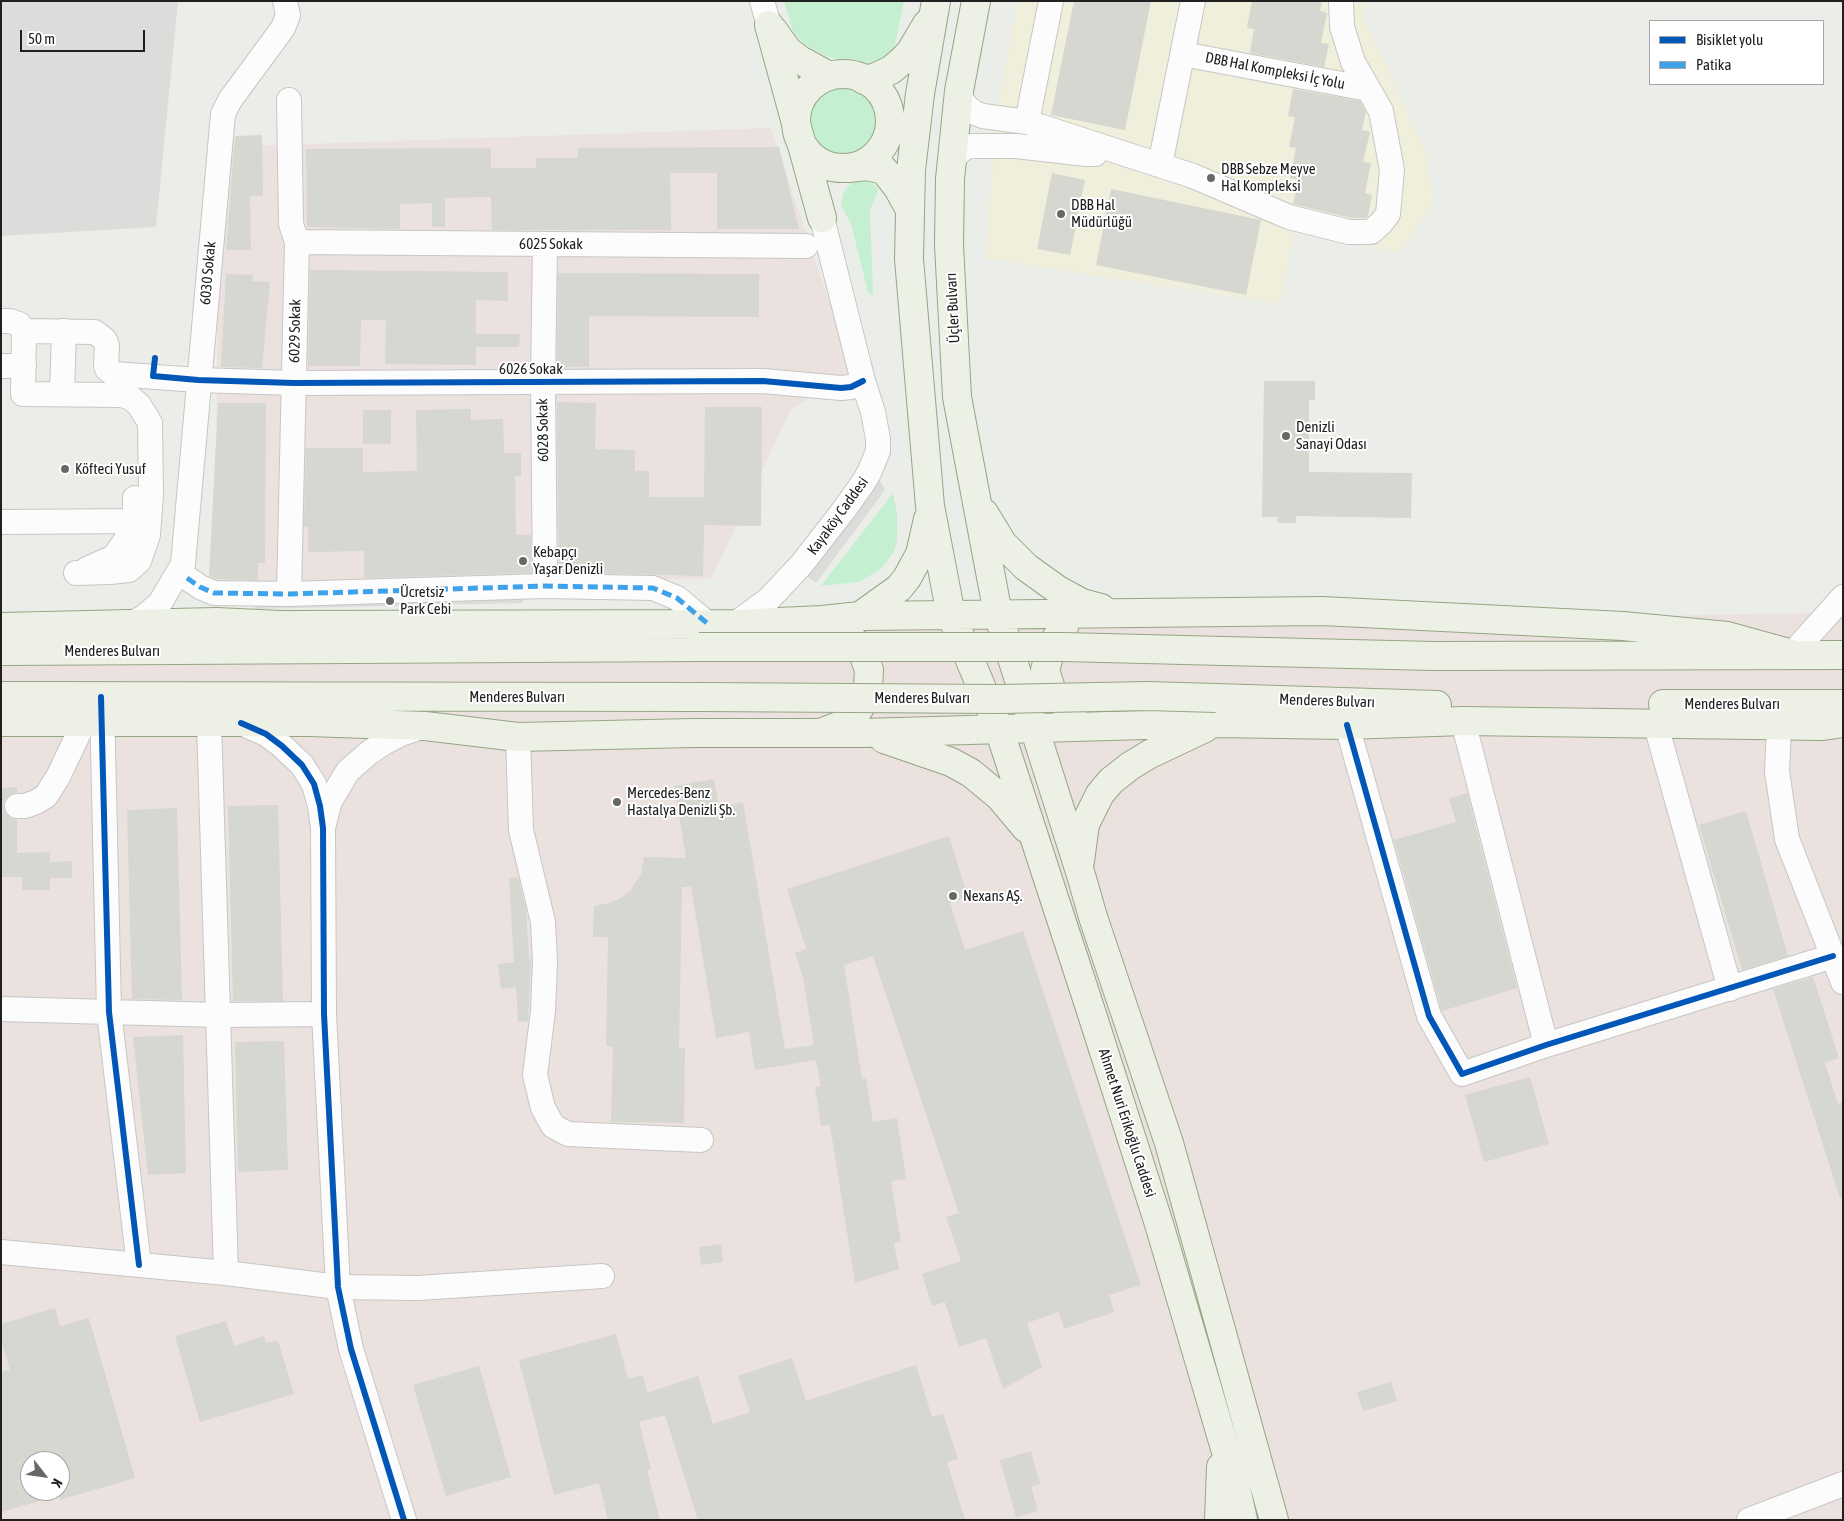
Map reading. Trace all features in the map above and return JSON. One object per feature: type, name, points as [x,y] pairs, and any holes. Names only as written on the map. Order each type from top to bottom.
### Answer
[{"type":"main road","name":"Üçler Bulvarı","points":[[976,1],[959,92],[950,179],[949,245],[957,397],[998,614],[1033,729]]},
{"type":"main road","points":[[864,80],[876,77],[890,70],[903,60],[920,38],[935,6]]},
{"type":"main road","points":[[935,6],[920,94],[911,170],[908,260],[930,506],[951,614]]},
{"type":"main road","points":[[766,13],[788,51],[829,76]]},
{"type":"main road","points":[[766,13],[797,130],[827,216]]},
{"type":"main road","points":[[827,216],[829,197],[837,176],[850,168],[865,162],[878,152],[886,138],[890,122],[888,107],[881,94],[871,83],[858,76],[844,74],[829,76],[816,83],[805,93],[798,106],[797,130],[806,151],[818,162],[834,167],[850,168],[867,166],[884,170],[898,188],[909,208]]},
{"type":"main road","points":[[975,498],[1003,544],[1026,567],[1058,590],[1082,603],[1114,612]]},
{"type":"main road","points":[[860,616],[899,588],[914,567],[925,540],[930,506]]},
{"type":"main road","points":[[1,627],[236,624],[703,635],[735,624],[822,620],[860,616],[1322,611],[1623,626],[1727,636],[1792,654]]},
{"type":"main road","points":[[1101,727],[1074,714],[1052,692],[1045,670],[1053,644],[1063,628],[1080,616],[1114,612]]},
{"type":"main road","name":"Ahmet Nuri Erikoğlu Caddesi","points":[[951,614],[999,730],[1090,1008],[1156,1214],[1244,1520]]},
{"type":"main road","points":[[822,620],[841,630],[853,640],[863,653],[868,670],[868,687],[859,709],[846,723],[822,733]]},
{"type":"main road","name":"Menderes Bulvarı","points":[[1,651],[703,635],[1064,647],[1434,656],[1843,655]]},
{"type":"main road","name":"Menderes Bulvarı","points":[[1,696],[96,713],[703,697],[999,699],[1147,696],[1216,710],[1438,705],[1780,714],[1843,704]]},
{"type":"main road","points":[[1081,875],[1080,855],[1085,824],[1100,794],[1111,781],[1130,766],[1216,710]]},
{"type":"main road","points":[[1,722],[96,713],[209,722],[309,722],[425,726],[518,737],[692,733],[863,733],[1101,727],[1216,710],[1347,725],[1463,720],[1655,722],[1780,714],[1823,726],[1843,723]]},
{"type":"main road","points":[[1033,729],[1093,917],[1169,1143],[1274,1520]]},
{"type":"main road","points":[[863,733],[951,762],[971,773],[1000,797],[1019,818],[1034,840]]},
{"type":"main road","points":[[1219,1520],[1221,1438]]},
{"type":"main road","points":[[1266,1494],[1281,1520]]},
{"type":"street","name":"6030 Sokak","points":[[127,625],[144,617],[160,603],[185,571],[198,380],[223,114],[230,100],[283,28],[288,16],[285,1]]},
{"type":"street","points":[[1026,122],[1051,1]]},
{"type":"street","points":[[1160,166],[1193,1]]},
{"type":"street","name":"DBB Hal Kompleksi İç Yolu","points":[[959,92],[963,102],[975,113],[999,119],[1026,122],[1192,176],[1289,217],[1349,232],[1371,232],[1388,214],[1392,170],[1381,111],[1353,62],[1342,27],[1342,1]]},
{"type":"street","name":"DBB Hal Kompleksi İç Yolu","points":[[1183,54],[1368,89]]},
{"type":"street","name":"6029 Sokak","points":[[289,100],[291,224],[297,242],[289,594]]},
{"type":"street","name":"DBB Hal Kompleksi İç Yolu","points":[[952,163],[966,147],[973,146],[1016,146],[1086,154],[1118,152]]},
{"type":"street","name":"Kayaköy Caddesi","points":[[735,624],[768,600],[784,585],[844,511],[869,473],[878,451],[878,439],[873,412],[863,381],[864,330],[827,216]]},
{"type":"street","name":"6025 Sokak","points":[[297,242],[806,246]]},
{"type":"street","name":"6028 Sokak","points":[[545,244],[543,382],[545,586]]},
{"type":"street","points":[[1,321],[19,324],[24,331]]},
{"type":"street","points":[[24,331],[64,331],[62,394]]},
{"type":"street","points":[[24,331],[12,366],[23,394],[122,395],[131,398],[139,405],[150,423],[151,494],[148,535],[139,561],[129,570],[76,573],[114,557],[132,530],[139,405]]},
{"type":"street","name":"6026 Sokak","points":[[64,331],[88,331],[101,336],[107,346],[106,365],[110,372],[118,375],[154,367],[198,380],[294,383],[763,381],[841,388],[851,387],[863,381]]},
{"type":"street","points":[[1,522],[134,521]]},
{"type":"street","points":[[185,571],[200,587],[214,593],[289,594],[545,586],[653,588],[677,598],[703,635]]},
{"type":"street","points":[[185,571],[203,602],[216,613],[236,624]]},
{"type":"street","points":[[1792,654],[1843,597]]},
{"type":"street","points":[[17,806],[31,804],[46,796],[96,713]]},
{"type":"street","points":[[96,713],[109,1012],[139,1265]]},
{"type":"street","points":[[1780,714],[1777,771],[1787,839],[1843,982]]},
{"type":"street","points":[[1463,720],[1546,1045]]},
{"type":"street","points":[[209,722],[226,1273]]},
{"type":"street","points":[[1655,722],[1730,989]]},
{"type":"street","points":[[242,723],[266,734],[302,765],[314,784],[320,806],[323,828],[324,1014],[338,1286],[351,1349],[404,1520]]},
{"type":"street","points":[[1347,725],[1429,1016],[1462,1074],[1546,1045],[1833,956]]},
{"type":"street","points":[[323,828],[330,800],[348,771],[385,742],[403,733],[425,726]]},
{"type":"street","points":[[518,737],[521,830],[543,922],[545,962],[543,1011],[535,1075],[543,1108],[553,1126],[568,1134],[701,1140]]},
{"type":"street","points":[[1,1009],[219,1015],[324,1014]]},
{"type":"street","points":[[1,1252],[226,1273],[338,1286],[418,1288],[602,1276]]},
{"type":"street","points":[[1749,1520],[1843,1484]]},
{"type":"shaded area","points":[[1,1],[178,1],[156,227],[1,236]]},
{"type":"shaded area","name":"DBB Sebze Meyve Hal Kompleksi","points":[[1018,1],[1366,1],[1363,16],[1426,152],[1434,203],[1399,253],[1293,233],[1282,296],[1277,304],[985,258],[997,111]]},
{"type":"shaded area","points":[[771,128],[853,373],[791,409],[711,579],[215,583],[219,147]]},
{"type":"shaded area","points":[[877,476],[885,490],[816,583],[804,574]]},
{"type":"shaded area","name":"Ücretsiz Park Cebi","points":[[527,592],[522,603],[254,609],[257,599]]},
{"type":"shaded area","points":[[1843,612],[1843,1520],[1,1520],[1,642],[1473,620]]},
{"type":"green space","points":[[784,1],[904,1],[892,53],[874,62],[863,63],[828,57],[804,44],[793,32]]},
{"type":"green space","points":[[850,87],[863,93],[872,102],[876,108],[878,122],[876,136],[868,147],[857,155],[836,157],[829,155],[818,147],[810,136],[808,115],[810,108],[818,97],[829,89]]},
{"type":"green space","points":[[856,180],[868,180],[877,187],[878,192],[870,210],[873,294],[871,295],[868,292],[851,224],[841,205],[843,194],[847,187]]},
{"type":"green space","points":[[893,493],[897,514],[897,542],[893,553],[885,564],[878,571],[858,582],[821,586]]},
{"type":"building","points":[[1074,1],[1151,1],[1125,130],[1051,115]]},
{"type":"building","points":[[1252,1],[1322,1],[1320,11],[1327,13],[1321,43],[1329,44],[1324,67],[1250,53],[1254,29],[1247,28]]},
{"type":"building","points":[[1293,89],[1360,101],[1366,112],[1362,130],[1370,132],[1363,162],[1371,163],[1365,193],[1372,195],[1366,218],[1351,218],[1293,204],[1298,180],[1290,178],[1296,148],[1289,147],[1295,117],[1288,116]]},
{"type":"building","points":[[262,135],[263,196],[250,196],[251,250],[226,250],[235,136]]},
{"type":"building","points":[[779,147],[799,229],[717,229],[717,173],[670,173],[671,230],[492,230],[491,197],[445,198],[445,227],[432,227],[432,203],[400,204],[400,229],[307,227],[306,149],[491,148],[491,168],[536,168],[536,158],[578,158],[578,148]]},
{"type":"building","name":"DBB Hal Müdürlüğü","points":[[1052,173],[1085,180],[1070,255],[1037,249]]},
{"type":"building","points":[[1111,189],[1261,220],[1246,295],[1096,265]]},
{"type":"building","points":[[310,270],[508,272],[508,301],[476,300],[476,334],[520,334],[519,347],[476,347],[476,365],[385,364],[386,320],[361,320],[360,366],[308,366]]},
{"type":"building","points":[[558,273],[759,274],[759,317],[589,316],[589,367],[557,367]]},
{"type":"building","points":[[226,274],[253,275],[252,281],[270,282],[262,368],[221,367]]},
{"type":"building","name":"Denizli Sanayi Odası","points":[[1264,381],[1315,381],[1315,400],[1309,400],[1309,472],[1412,473],[1411,518],[1296,516],[1296,523],[1277,523],[1278,517],[1262,517]]},
{"type":"building","points":[[557,402],[596,403],[595,449],[635,450],[635,471],[649,471],[649,497],[704,497],[705,407],[762,407],[761,526],[704,525],[703,576],[559,572]]},
{"type":"building","points":[[218,403],[266,403],[265,563],[258,563],[258,580],[217,579],[209,576]]},
{"type":"building","points":[[471,409],[471,420],[503,419],[504,453],[521,453],[521,476],[515,476],[516,535],[531,535],[531,573],[364,578],[364,551],[308,552],[308,527],[304,527],[306,448],[363,448],[363,472],[417,471],[416,410]]},
{"type":"building","points":[[363,410],[391,410],[391,444],[363,444]]},
{"type":"building","points":[[714,779],[719,807],[743,802],[785,1049],[814,1045],[803,978],[795,953],[806,949],[787,889],[949,836],[968,897],[950,903],[965,950],[1023,931],[1141,1285],[1109,1295],[1114,1312],[1064,1329],[1059,1312],[1027,1323],[1042,1367],[1003,1389],[986,1338],[959,1347],[945,1302],[932,1306],[922,1274],[961,1261],[946,1217],[959,1213],[873,956],[844,965],[862,1079],[866,1078],[873,1122],[897,1118],[906,1179],[891,1181],[901,1242],[894,1243],[899,1269],[855,1283],[830,1125],[821,1126],[815,1087],[821,1086],[816,1060],[755,1070],[749,1032],[716,1038],[691,887],[682,887],[679,1048],[685,1048],[684,1123],[611,1122],[613,1047],[606,1046],[608,937],[593,937],[594,906],[610,903],[630,891],[641,874],[644,857],[686,858],[674,786]]},
{"type":"building","points":[[17,787],[17,792],[5,799],[3,806],[10,818],[17,820],[17,853],[50,852],[50,862],[72,861],[72,878],[50,878],[50,890],[22,890],[22,877],[1,877],[1,788]]},
{"type":"building","points":[[1467,793],[1517,988],[1442,1011],[1394,840],[1456,822],[1449,798]]},
{"type":"building","points":[[278,805],[283,1001],[233,1001],[228,806]]},
{"type":"building","points":[[177,808],[182,1000],[132,999],[127,810]]},
{"type":"building","points":[[1746,811],[1788,956],[1742,970],[1699,825]]},
{"type":"building","points":[[518,877],[526,909],[529,960],[531,959],[531,962],[528,1021],[518,1022],[516,987],[501,989],[498,964],[514,962],[509,878]]},
{"type":"building","points":[[1813,977],[1839,1058],[1825,1063],[1838,1104],[1843,1102],[1843,1198],[1840,1198],[1773,989]]},
{"type":"building","points":[[183,1035],[186,1173],[148,1175],[133,1037]]},
{"type":"building","points":[[284,1041],[288,1170],[238,1172],[235,1042]]},
{"type":"building","points":[[1530,1077],[1549,1144],[1484,1162],[1465,1095]]},
{"type":"building","points":[[721,1244],[723,1262],[701,1265],[699,1247]]},
{"type":"building","points":[[55,1308],[60,1326],[89,1318],[135,1478],[70,1497],[70,1451],[20,1451],[20,1501],[39,1501],[1,1512],[1,1372],[10,1370],[1,1340],[1,1324]]},
{"type":"building","points":[[226,1321],[234,1346],[264,1336],[266,1343],[278,1340],[294,1394],[200,1422],[175,1336]]},
{"type":"building","points":[[616,1334],[628,1379],[643,1375],[647,1393],[698,1376],[713,1424],[750,1412],[738,1376],[792,1358],[806,1401],[916,1365],[932,1417],[943,1414],[958,1459],[947,1462],[965,1520],[698,1520],[665,1415],[639,1422],[651,1469],[647,1470],[660,1520],[608,1520],[599,1483],[554,1495],[519,1360]]},
{"type":"building","points":[[479,1366],[511,1477],[446,1496],[413,1385]]},
{"type":"building","points":[[1391,1382],[1397,1401],[1363,1411],[1357,1392]]},
{"type":"building","points":[[1031,1451],[1040,1484],[1031,1486],[1038,1511],[1016,1517],[1000,1460]]},
{"type":"marked path","points":[[187,578],[200,587],[214,593],[289,594],[545,586],[653,588],[677,598],[708,624]]},
{"type":"cycle path","points":[[155,358],[153,376],[198,380],[294,383],[763,381],[841,388],[851,387],[863,381]]},
{"type":"cycle path","points":[[101,697],[109,1012],[139,1265]]},
{"type":"cycle path","points":[[241,723],[266,734],[302,765],[314,784],[320,806],[323,828],[324,1014],[338,1287],[351,1349],[404,1520]]},
{"type":"cycle path","points":[[1347,725],[1429,1016],[1462,1074],[1546,1045],[1833,956]]},
{"type":"place","name":"DBB Sebze Meyve Hal Kompleksi","points":[[1211,178]]},
{"type":"place","name":"DBB Hal Müdürlüğü","points":[[1061,214]]},
{"type":"place","name":"Denizli Sanayi Odası","points":[[1286,436]]},
{"type":"place","name":"Köfteci Yusuf","points":[[65,469]]},
{"type":"place","name":"Kebapçı Yaşar Denizli","points":[[523,561]]},
{"type":"place","name":"Ücretsiz Park Cebi","points":[[390,601]]},
{"type":"place","name":"Mercedes-Benz Hastalya Denizli Şb.","points":[[617,802]]},
{"type":"place","name":"Nexans AŞ.","points":[[953,896]]}]
